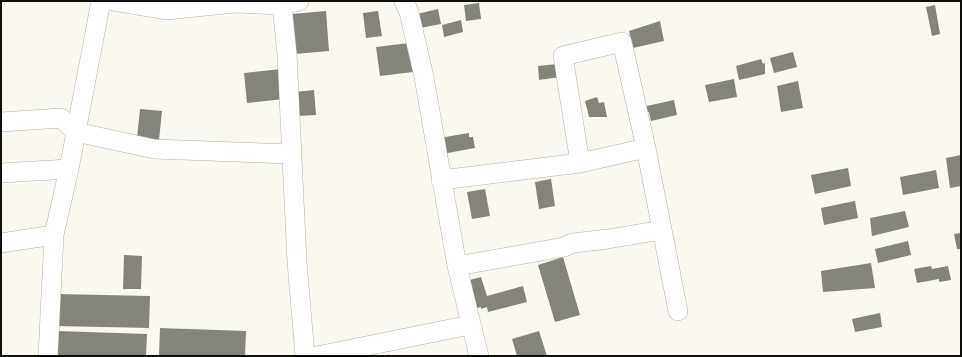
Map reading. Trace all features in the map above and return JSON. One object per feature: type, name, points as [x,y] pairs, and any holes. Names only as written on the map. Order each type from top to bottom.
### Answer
[{"type":"street","points":[[48,356],[54,235],[69,169],[100,1]]},
{"type":"street","points":[[112,1],[166,10],[235,2],[290,3],[287,54],[291,154],[305,356]]},
{"type":"street","points":[[404,1],[409,12],[424,77],[457,266],[470,325],[479,356]]},
{"type":"street","points":[[580,163],[563,56],[622,42],[646,148],[678,310]]},
{"type":"street","points":[[1,122],[61,118],[76,132],[154,149],[291,154]]},
{"type":"street","points":[[441,180],[580,163],[646,148]]},
{"type":"street","points":[[1,173],[69,169]]},
{"type":"street","points":[[457,266],[564,247],[573,243],[662,230]]},
{"type":"street","points":[[1,242],[54,235]]},
{"type":"street","points":[[317,356],[470,325]]},
{"type":"building","points":[[479,3],[481,19],[466,21],[464,5]]},
{"type":"building","points":[[935,5],[940,34],[932,36],[926,7]]},
{"type":"building","points":[[438,9],[441,24],[420,28],[417,14]]},
{"type":"building","points":[[326,11],[329,51],[295,54],[292,14]]},
{"type":"building","points":[[378,11],[382,36],[366,38],[363,13]]},
{"type":"building","points":[[461,20],[463,32],[444,37],[442,25]]},
{"type":"building","points":[[660,21],[664,41],[633,48],[629,31]]},
{"type":"building","points":[[409,43],[413,72],[380,76],[376,47]]},
{"type":"building","points":[[793,52],[797,67],[774,73],[770,58]]},
{"type":"building","points":[[761,59],[763,64],[765,63],[765,74],[739,80],[736,66]]},
{"type":"building","points":[[558,64],[560,77],[539,80],[538,66]]},
{"type":"building","points":[[281,69],[284,99],[247,103],[244,73]]},
{"type":"building","points":[[734,79],[737,97],[709,102],[705,85]]},
{"type":"building","points":[[798,81],[803,108],[781,112],[777,86]]},
{"type":"building","points":[[314,90],[316,115],[297,116],[295,92]]},
{"type":"building","points":[[597,97],[599,103],[604,102],[607,117],[589,117],[585,101]]},
{"type":"building","points":[[674,100],[677,115],[651,121],[649,112],[643,113],[642,107]]},
{"type":"building","points":[[140,109],[162,111],[159,140],[137,138]]},
{"type":"building","points":[[469,133],[469,137],[473,137],[475,148],[442,154],[439,138]]},
{"type":"building","points":[[961,155],[961,186],[950,188],[946,158]]},
{"type":"building","points":[[848,168],[851,186],[815,194],[811,175]]},
{"type":"building","points":[[936,170],[939,188],[903,195],[900,177]]},
{"type":"building","points":[[551,179],[555,206],[539,209],[535,182]]},
{"type":"building","points":[[485,189],[490,216],[472,219],[467,192]]},
{"type":"building","points":[[855,201],[858,218],[824,225],[821,208]]},
{"type":"building","points":[[905,211],[909,227],[872,236],[870,218]]},
{"type":"building","points":[[961,233],[961,249],[957,249],[954,234]]},
{"type":"building","points":[[908,241],[911,255],[878,263],[875,249]]},
{"type":"building","points":[[124,255],[142,256],[141,289],[123,289]]},
{"type":"building","points":[[563,257],[580,315],[555,322],[538,265]]},
{"type":"building","points":[[871,263],[875,288],[823,292],[821,271]]},
{"type":"building","points":[[931,266],[932,269],[948,266],[951,280],[939,282],[939,279],[917,283],[914,269]]},
{"type":"building","points":[[481,277],[487,296],[523,286],[527,302],[488,312],[487,307],[473,309],[466,281]]},
{"type":"building","points":[[58,294],[150,296],[149,328],[57,326]]},
{"type":"building","points":[[880,313],[882,327],[855,332],[852,319]]},
{"type":"building","points":[[160,328],[246,331],[245,356],[159,356]]},
{"type":"building","points":[[57,331],[147,334],[146,356],[56,356]]},
{"type":"building","points":[[539,331],[547,356],[517,356],[512,339]]}]
